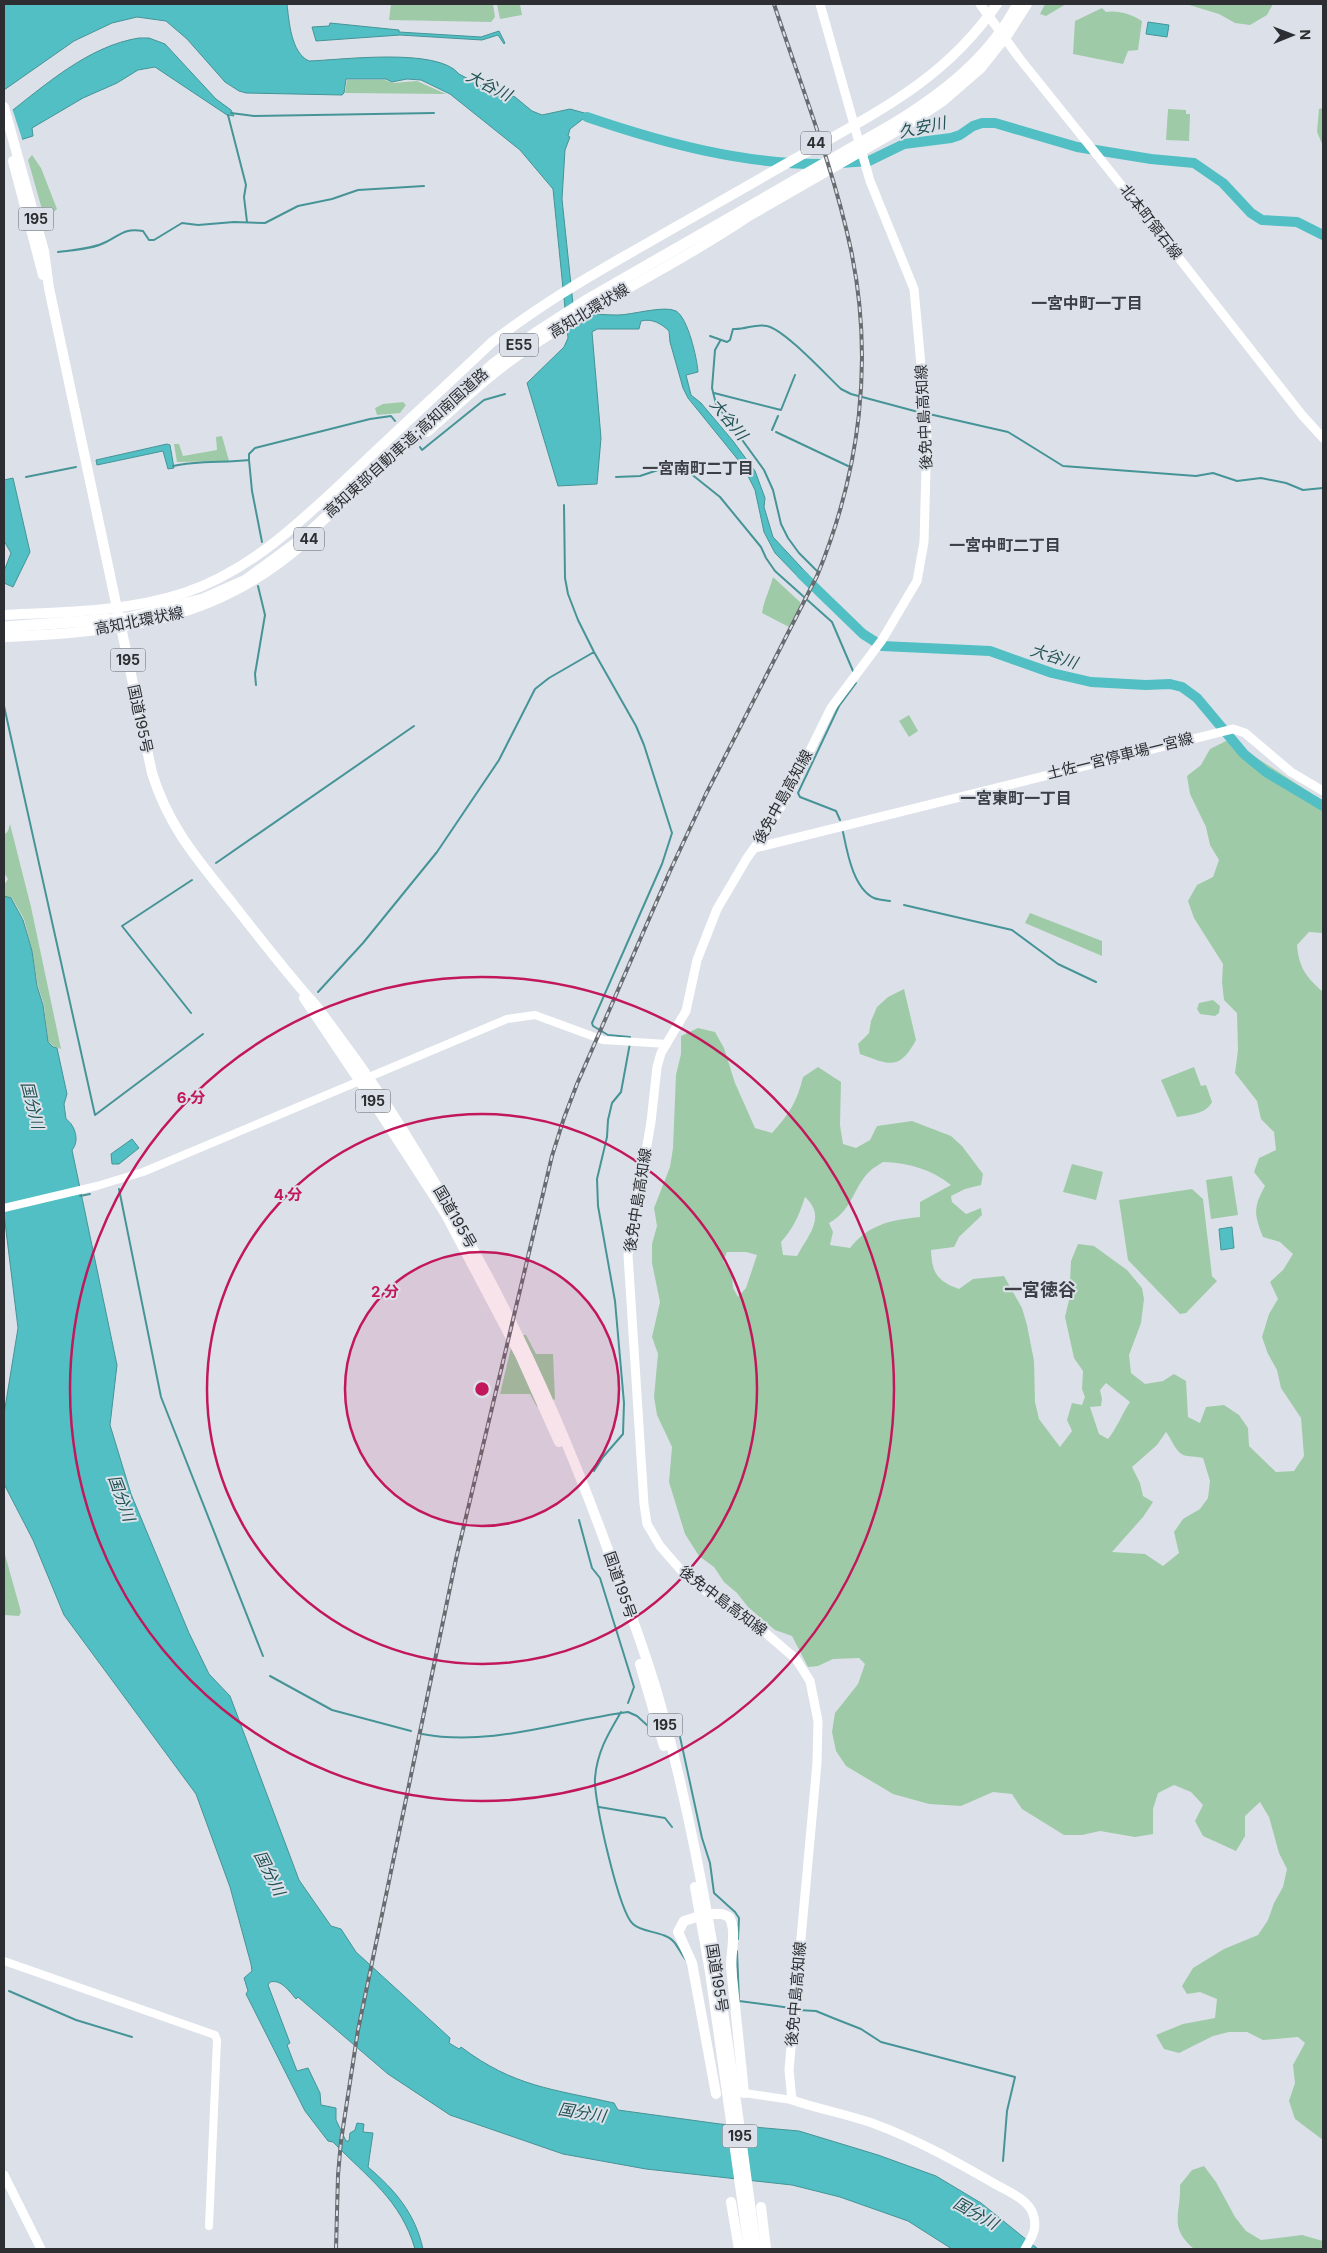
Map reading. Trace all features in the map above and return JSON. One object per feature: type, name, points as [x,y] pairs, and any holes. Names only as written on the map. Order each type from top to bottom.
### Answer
[{"type":"highway","name":"高知東部自動車道;高知南国道路","points":[[4,627],[100,621],[144,615],[203,599],[252,576],[302,539],[471,383],[537,332],[585,301],[886,128],[936,96],[974,65],[1003,29],[1018,4]]},
{"type":"main road","name":"後免中島高知線","points":[[792,2100],[789,2070],[817,1763],[818,1721],[810,1681],[796,1658],[734,1606],[707,1592],[686,1576],[660,1546],[647,1524],[644,1504],[628,1255],[651,1122],[657,1067],[667,1044],[686,1011],[697,960],[707,928],[716,909],[789,793],[831,708],[882,640],[917,581],[921,566],[928,455],[926,413],[914,290],[909,272],[876,197],[820,4]]},
{"type":"main road","name":"高知北環状線","points":[[7,615],[116,608],[151,602],[212,582],[257,557],[288,533],[515,323],[575,284],[899,99],[954,56],[997,4]]},
{"type":"main road","name":"44","points":[[751,218],[902,128],[943,101],[981,68],[1008,34],[1027,4]]},
{"type":"main road","points":[[751,218],[918,125],[964,91],[988,68],[1009,43],[1033,4]]},
{"type":"main road","name":"44","points":[[736,191],[898,95],[928,74],[957,48],[985,6]]},
{"type":"main road","name":"北本町領石線","points":[[985,6],[1009,43],[1088,144],[1302,416],[1323,438]]},
{"type":"main road","name":"国道195号","points":[[4,107],[39,264],[48,288],[152,773],[170,820],[193,855],[301,990],[305,1003],[364,1078],[448,1211],[562,1440],[592,1523],[636,1650],[668,1760],[703,1915],[756,2249]]},
{"type":"main road","name":"国道195号","points":[[4,130],[14,152]]},
{"type":"main road","name":"高知北環状線","points":[[4,636],[55,634],[121,627],[174,616],[206,605],[236,590],[269,571],[302,545],[421,437],[500,369],[529,347],[595,306],[751,218]]},
{"type":"main road","name":"土佐一宮停車場一宮線","points":[[755,848],[1233,729],[1245,733],[1291,772],[1323,790]]},
{"type":"main road","points":[[716,2094],[692,1963],[678,1932],[684,1921],[703,1915],[722,1914],[729,1917],[734,1927],[731,1967],[744,2093]]},
{"type":"main road","name":"国道195号","points":[[721,2024],[749,2249]]},
{"type":"main road","points":[[792,2100],[870,2122],[911,2138],[1015,2196],[1029,2207],[1035,2221],[1034,2233],[1026,2249]]},
{"type":"main road","points":[[4,2175],[41,2249]]},
{"type":"main road","points":[[731,2202],[739,2249]]},
{"type":"main road","points":[[761,2207],[766,2249]]},
{"type":"street","points":[[4,1208],[92,1187],[143,1172],[492,1024],[524,1016],[534,1015],[604,1040],[667,1044]]},
{"type":"street","points":[[4,1961],[215,2036],[217,2040],[209,2226]]},
{"type":"street","points":[[744,2093],[792,2100]]},
{"type":"green space","points":[[391,4],[493,4],[495,17],[491,22],[389,20]]},
{"type":"green space","points":[[497,4],[520,4],[522,15],[500,19]]},
{"type":"green space","points":[[1045,4],[1066,4],[1046,16],[1040,14]]},
{"type":"green space","points":[[1186,4],[1273,4],[1267,15],[1250,25],[1235,23],[1219,14]]},
{"type":"green space","points":[[1102,8],[1106,12],[1124,13],[1142,21],[1138,50],[1128,51],[1123,64],[1073,54],[1075,21]]},
{"type":"green space","points":[[347,80],[385,80],[393,83],[417,81],[446,94],[345,93]]},
{"type":"green space","points":[[1323,108],[1323,146],[1317,132],[1319,109]]},
{"type":"green space","points":[[1168,109],[1186,110],[1186,114],[1190,114],[1189,141],[1166,140]]},
{"type":"green space","points":[[32,155],[41,168],[57,209],[45,220],[28,160]]},
{"type":"green space","points":[[403,402],[406,405],[400,413],[377,415],[375,408],[383,404]]},
{"type":"green space","points":[[222,436],[229,461],[177,462],[174,444],[179,444],[183,456],[217,450],[216,437]]},
{"type":"green space","points":[[773,577],[800,602],[800,608],[789,627],[762,613]]},
{"type":"green space","points":[[909,715],[918,731],[909,737],[899,721]]},
{"type":"green space","points":[[1226,741],[1243,749],[1323,801],[1323,933],[1309,932],[1297,945],[1304,972],[1323,992],[1323,2140],[1295,2119],[1289,2101],[1295,2083],[1293,2065],[1305,2043],[1298,2037],[1263,2040],[1247,2032],[1229,2032],[1213,2036],[1179,2053],[1164,2049],[1156,2035],[1183,2024],[1215,2018],[1217,1999],[1200,1992],[1187,1994],[1182,1986],[1193,1968],[1224,1949],[1258,1935],[1268,1920],[1274,1903],[1283,1887],[1287,1869],[1279,1853],[1269,1817],[1260,1802],[1245,1816],[1245,1836],[1236,1851],[1203,1836],[1195,1821],[1203,1805],[1191,1792],[1174,1785],[1158,1793],[1153,1809],[1153,1834],[1135,1837],[1100,1831],[1082,1835],[1064,1835],[1022,1809],[1012,1794],[993,1792],[961,1806],[929,1804],[893,1794],[846,1766],[836,1751],[832,1732],[835,1713],[858,1684],[865,1664],[859,1658],[833,1659],[818,1666],[808,1667],[792,1636],[775,1630],[748,1607],[737,1593],[724,1582],[714,1567],[699,1556],[685,1534],[669,1482],[672,1447],[657,1415],[654,1397],[658,1354],[652,1337],[660,1302],[652,1263],[652,1244],[657,1226],[654,1208],[670,1167],[673,1148],[676,1075],[681,1054],[681,1036],[698,1028],[715,1032],[724,1048],[735,1083],[755,1128],[772,1133],[792,1107],[803,1077],[818,1067],[841,1082],[840,1125],[843,1144],[856,1148],[870,1140],[877,1126],[912,1121],[951,1136],[962,1146],[983,1174],[981,1185],[965,1189],[951,1196],[952,1202],[966,1214],[981,1208],[982,1215],[959,1237],[954,1247],[931,1250],[934,1270],[945,1283],[959,1289],[973,1279],[1004,1276],[1022,1308],[1027,1325],[1034,1361],[1035,1402],[1039,1419],[1060,1447],[1072,1431],[1067,1420],[1072,1403],[1082,1405],[1085,1397],[1082,1389],[1083,1371],[1074,1358],[1065,1317],[1069,1300],[1071,1261],[1078,1244],[1094,1246],[1127,1270],[1142,1288],[1144,1299],[1141,1323],[1129,1355],[1131,1373],[1145,1384],[1163,1381],[1174,1374],[1186,1381],[1188,1417],[1200,1423],[1206,1407],[1224,1405],[1239,1415],[1248,1428],[1249,1446],[1276,1472],[1294,1471],[1304,1456],[1301,1418],[1281,1388],[1277,1370],[1268,1354],[1262,1337],[1269,1314],[1278,1299],[1270,1282],[1283,1270],[1293,1254],[1280,1242],[1263,1237],[1256,1211],[1258,1200],[1265,1186],[1254,1172],[1259,1158],[1276,1150],[1274,1132],[1261,1119],[1257,1101],[1235,1073],[1238,1050],[1237,1013],[1224,1000],[1223,964],[1194,918],[1188,901],[1197,885],[1213,877],[1219,860],[1210,845],[1206,827],[1190,794],[1187,776],[1201,765],[1210,749]],"holes":[[[883,1162],[902,1164],[928,1171],[951,1185],[920,1202],[920,1217],[890,1222],[873,1228],[850,1248],[830,1245],[833,1232],[829,1223],[843,1212],[864,1177]],[[805,1197],[815,1212],[813,1226],[797,1256],[783,1255],[781,1242],[793,1226]],[[727,1252],[746,1252],[757,1255],[746,1288],[738,1297],[733,1288],[732,1275],[723,1261]],[[1106,1383],[1130,1402],[1108,1439],[1099,1434],[1090,1407],[1101,1406],[1100,1390]],[[1166,1432],[1180,1453],[1185,1456],[1203,1458],[1210,1481],[1208,1498],[1200,1509],[1183,1519],[1174,1532],[1179,1553],[1163,1566],[1145,1554],[1112,1552],[1143,1517],[1153,1502],[1143,1496],[1140,1483],[1132,1467],[1157,1445]]]},
{"type":"green space","points":[[10,824],[31,907],[61,1049],[53,1046],[48,1041],[44,1005],[38,986],[24,919],[12,898],[4,896],[4,885],[8,879],[4,873],[4,835],[8,831]]},
{"type":"green space","points":[[1030,913],[1102,941],[1102,956],[1025,923]]},
{"type":"green space","points":[[904,989],[916,1040],[910,1050],[904,1057],[892,1063],[878,1061],[860,1054],[858,1044],[869,1033],[871,1021],[877,1007],[888,997]]},
{"type":"green space","points":[[1213,1000],[1220,1006],[1219,1013],[1215,1016],[1200,1014],[1197,1009],[1199,1003]]},
{"type":"green space","points":[[1194,1067],[1201,1086],[1206,1085],[1212,1102],[1206,1109],[1192,1115],[1177,1117],[1161,1080]]},
{"type":"green space","points":[[1072,1164],[1103,1172],[1096,1200],[1063,1192]]},
{"type":"green space","points":[[1232,1176],[1238,1215],[1211,1219],[1206,1180]]},
{"type":"green space","points":[[1192,1189],[1203,1199],[1212,1276],[1217,1281],[1186,1313],[1180,1314],[1128,1260],[1119,1200]]},
{"type":"green space","points":[[514,1335],[526,1335],[536,1354],[553,1354],[555,1399],[537,1407],[530,1394],[500,1394]]},
{"type":"green space","points":[[4,1551],[21,1612],[19,1616],[4,1615]]},
{"type":"green space","points":[[1204,2166],[1216,2182],[1235,2217],[1246,2231],[1261,2240],[1302,2235],[1323,2241],[1323,2249],[1194,2249],[1186,2241],[1178,2227],[1180,2185],[1192,2170]]},
{"type":"water","points":[[4,4],[287,4],[290,27],[295,44],[298,51],[309,61],[388,57],[431,60],[448,66],[489,90],[499,90],[515,97],[532,111],[542,115],[570,109],[599,117],[597,122],[583,119],[570,129],[568,136],[570,137],[565,150],[562,199],[573,304],[579,312],[594,314],[624,315],[671,309],[680,315],[688,330],[694,348],[698,372],[686,375],[691,395],[701,403],[733,441],[755,471],[765,498],[764,507],[773,537],[813,580],[809,588],[775,553],[764,532],[755,490],[743,466],[688,398],[683,388],[670,342],[669,331],[656,322],[649,320],[641,321],[639,329],[597,329],[592,332],[601,438],[597,484],[558,486],[527,383],[564,347],[568,338],[553,189],[520,150],[450,94],[421,80],[407,79],[392,82],[386,79],[346,79],[342,95],[246,93],[225,82],[187,39],[166,21],[137,17],[112,23],[74,41],[4,90]]},
{"type":"water","points":[[1148,22],[1169,25],[1167,37],[1146,34]]},
{"type":"water","points":[[330,23],[399,30],[399,32],[481,37],[499,31],[505,43],[498,35],[482,40],[400,35],[316,41],[312,27],[329,26]]},
{"type":"water","points":[[149,38],[165,44],[216,99],[231,110],[234,116],[227,115],[155,67],[138,70],[117,83],[83,98],[32,128],[33,136],[4,145],[4,117],[51,80],[84,58],[120,42]]},
{"type":"water","points":[[167,444],[170,445],[174,468],[168,469],[163,451],[97,465],[96,460]]},
{"type":"water","points":[[13,478],[30,552],[13,587],[4,583],[4,571],[11,553],[4,541],[4,480]]},
{"type":"water","name":"国分川","points":[[4,896],[11,898],[23,920],[32,951],[48,1042],[57,1048],[67,1094],[64,1104],[66,1119],[72,1125],[75,1133],[76,1142],[72,1150],[117,1365],[110,1425],[131,1494],[189,1633],[209,1674],[230,1696],[299,1880],[331,1926],[341,1929],[356,1952],[450,2038],[449,2043],[459,2049],[461,2047],[499,2071],[534,2085],[614,2103],[618,2110],[720,2124],[799,2131],[878,2155],[936,2176],[981,2203],[1038,2249],[952,2249],[908,2221],[840,2197],[792,2185],[646,2169],[563,2154],[450,2115],[388,2074],[298,1997],[296,1999],[284,1986],[278,1982],[270,1982],[268,1985],[290,2043],[287,2045],[297,2071],[308,2068],[320,2093],[321,2105],[336,2108],[336,2120],[346,2141],[349,2141],[350,2133],[355,2130],[357,2123],[364,2124],[363,2132],[373,2133],[368,2167],[387,2184],[403,2203],[415,2224],[423,2249],[415,2249],[401,2217],[382,2190],[333,2142],[328,2141],[305,2111],[246,1994],[248,1991],[244,1978],[252,1971],[251,1964],[230,1887],[196,1794],[64,1615],[33,1540],[4,1484],[4,1414],[18,1328],[4,1214]]},
{"type":"water","points":[[132,1139],[139,1148],[119,1164],[112,1164],[111,1154]]},
{"type":"water","points":[[1232,1227],[1234,1248],[1221,1250],[1219,1229]]},
{"type":"pier","points":[[12,108],[23,142],[4,148],[4,114]]},
{"type":"waterway","points":[[231,113],[254,116],[434,113]]},
{"type":"waterway","points":[[228,115],[246,185],[244,197],[247,222]]},
{"type":"waterway","name":"久安川","points":[[587,117],[675,144],[705,151],[765,161],[826,164]]},
{"type":"waterway","name":"久安川","points":[[841,163],[869,161],[904,144],[951,138],[960,135],[973,126],[982,123],[995,123],[1077,147],[1151,159],[1194,163],[1223,183],[1251,213],[1262,220],[1297,222],[1323,235]]},
{"type":"waterway","points":[[58,252],[95,246],[131,230],[143,231],[149,240],[154,240],[182,223],[198,225],[234,222],[265,223],[298,206],[332,199],[358,190],[424,186]]},
{"type":"waterway","points":[[710,336],[727,342],[730,340],[733,329],[758,325],[767,326],[775,329],[794,344],[841,389],[851,394],[922,413]]},
{"type":"waterway","points":[[720,341],[715,350],[712,388],[716,404],[764,470],[773,490],[781,524],[788,538],[799,553],[817,571]]},
{"type":"waterway","points":[[714,393],[781,410],[795,375]]},
{"type":"waterway","points":[[420,447],[422,450],[484,400],[505,394]]},
{"type":"waterway","points":[[929,414],[1008,432],[1063,466],[1196,476],[1213,473],[1237,481],[1261,478],[1286,483],[1303,490],[1323,488]]},
{"type":"waterway","points":[[173,466],[249,460],[249,454],[255,448],[370,419],[391,416],[395,421]]},
{"type":"waterway","points":[[772,430],[778,416]]},
{"type":"waterway","points":[[776,432],[848,466]]},
{"type":"waterway","points":[[249,460],[252,491],[262,542]]},
{"type":"waterway","points":[[616,477],[640,476],[670,466],[679,467],[690,473],[720,497],[761,547],[775,571],[832,622],[853,671]]},
{"type":"waterway","points":[[26,477],[76,467]]},
{"type":"waterway","points":[[564,505],[565,578],[568,594],[578,620],[594,652],[636,726],[644,745],[672,833],[662,864],[592,1023],[593,1026],[608,1035],[630,1037],[630,1039]]},
{"type":"waterway","name":"大谷川","points":[[801,574],[863,634],[882,646],[990,651],[1052,673],[1091,682],[1146,685],[1170,684],[1182,687],[1197,698],[1244,754],[1266,772],[1323,806]]},
{"type":"waterway","points":[[256,685],[255,674],[265,615],[258,586]]},
{"type":"waterway","points":[[318,992],[363,943],[437,852],[499,760],[535,689],[549,678],[594,652]]},
{"type":"waterway","points":[[840,820],[836,811],[800,797],[798,793],[839,706],[856,683]]},
{"type":"waterway","points":[[4,706],[95,1115],[203,1034]]},
{"type":"waterway","points":[[216,863],[414,726]]},
{"type":"waterway","points":[[843,832],[852,868],[861,886],[874,898],[890,901]]},
{"type":"waterway","points":[[191,1013],[122,926],[192,880]]},
{"type":"waterway","points":[[904,905],[1012,930],[1058,964],[1096,982]]},
{"type":"waterway","points":[[594,1471],[603,1457],[623,1434],[624,1403],[615,1301],[598,1206],[597,1179],[607,1137],[612,1103],[621,1092],[630,1043]]},
{"type":"waterway","points":[[119,1189],[161,1397],[263,1656]]},
{"type":"waterway","points":[[80,1196],[90,1194]]},
{"type":"waterway","points":[[579,1520],[592,1568],[600,1578],[634,1687],[628,1703]]},
{"type":"waterway","points":[[270,1676],[332,1710],[411,1731]]},
{"type":"waterway","points":[[621,1712],[601,1751],[595,1778],[595,1790],[602,1830],[614,1878],[627,1915],[633,1924],[670,1938],[687,1961]]},
{"type":"waterway","points":[[422,1734],[448,1737],[499,1735],[628,1712],[637,1716],[648,1726]]},
{"type":"waterway","points":[[677,1723],[702,1838],[710,1863],[714,1893],[739,1918],[738,1939]]},
{"type":"waterway","points":[[599,1807],[665,1818],[672,1827]]},
{"type":"waterway","points":[[737,1951],[739,2001],[791,2008]]},
{"type":"waterway","points":[[9,1991],[76,2020],[132,2037]]},
{"type":"waterway","points":[[798,2010],[816,2011],[861,2029],[881,2042],[1015,2077],[1007,2111],[1003,2161]]},
{"type":"railway","points":[[336,2249],[341,2141],[358,2030],[456,1559],[552,1156],[577,1084],[670,871],[706,794],[817,576],[832,537],[844,497],[853,456],[859,416],[862,375],[858,292],[851,250],[826,157],[774,4]]},
{"type":"district","name":"一宮中町一丁目","points":[[1087,303]]},
{"type":"district","name":"一宮南町二丁目","points":[[698,468]]},
{"type":"district","name":"一宮中町二丁目","points":[[1005,545]]},
{"type":"district","name":"一宮東町一丁目","points":[[1016,798]]},
{"type":"district","name":"一宮徳谷","points":[[1040,1290]]}]
